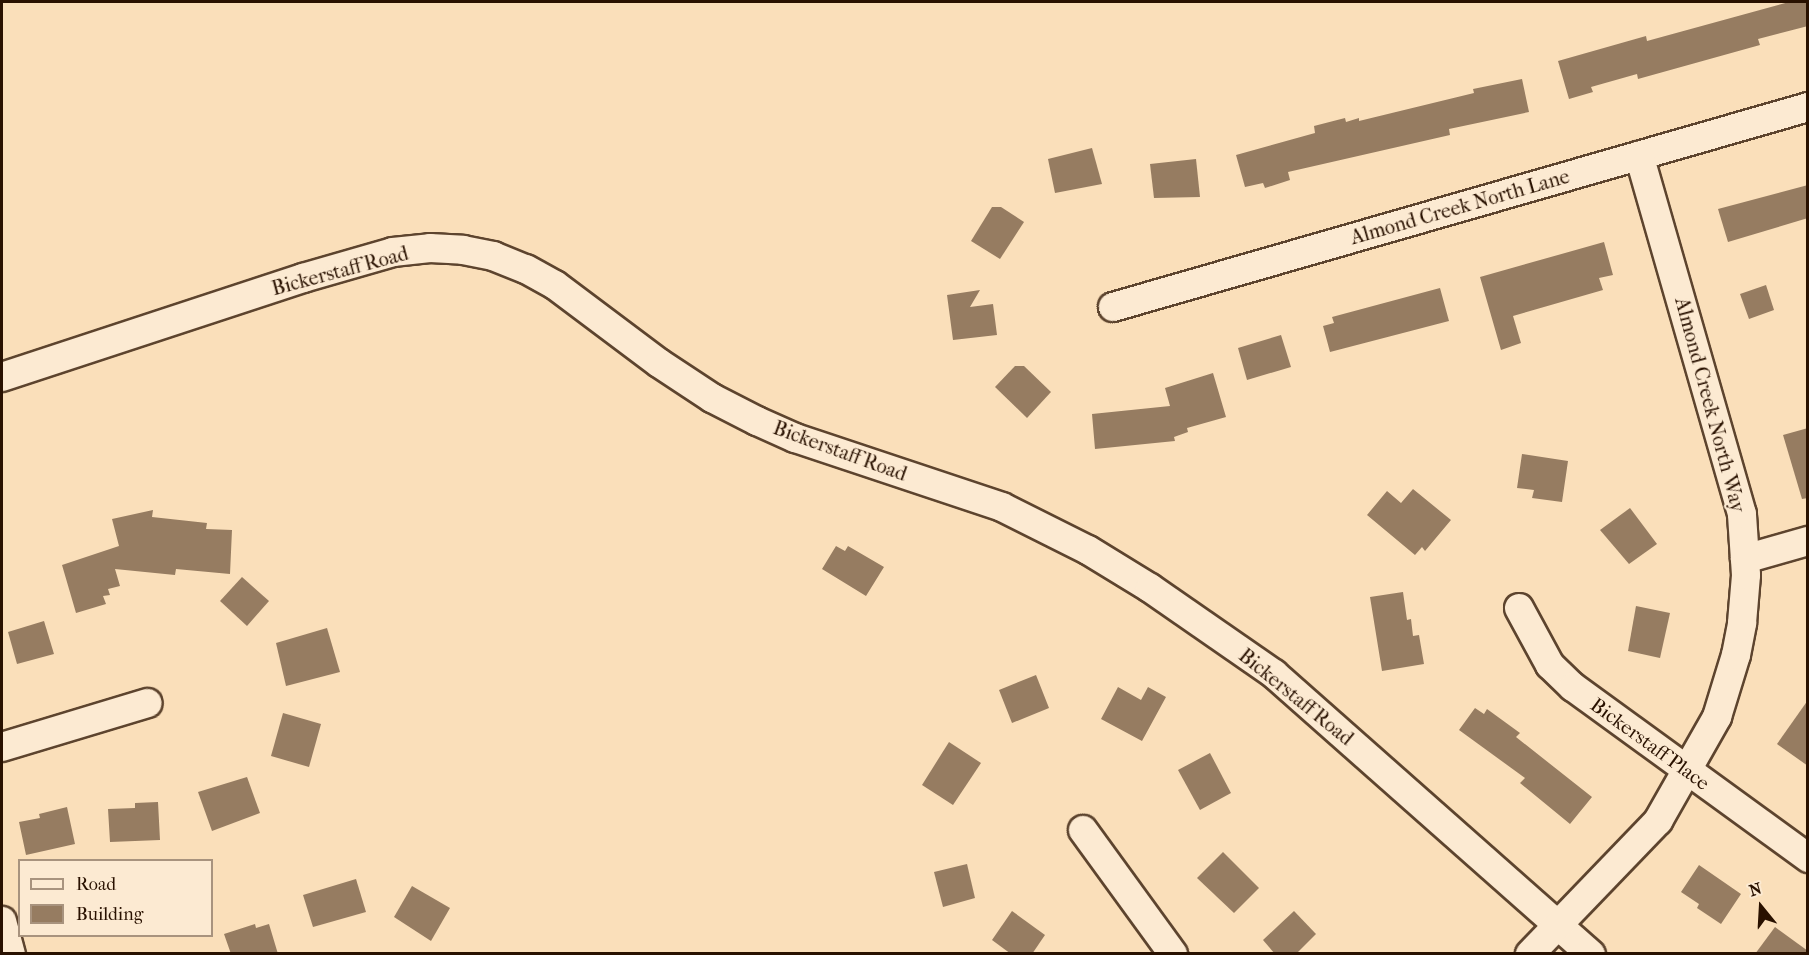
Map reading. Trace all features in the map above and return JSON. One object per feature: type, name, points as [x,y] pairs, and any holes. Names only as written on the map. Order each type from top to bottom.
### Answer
[{"type":"street","name":"Almond Creek North Lane","points":[[1113,307],[1808,106]]},
{"type":"street","name":"Almond Creek North Way","points":[[1530,954],[1658,821],[1717,717],[1736,656],[1742,623],[1745,559],[1742,514],[1639,155]]},
{"type":"street","name":"Bickerstaff Road","points":[[2,377],[303,278],[393,252],[430,248],[464,250],[493,256],[526,269],[555,285],[659,363],[712,398],[757,421],[795,438],[1002,507],[1088,550],[1150,588],[1274,674],[1591,954]]},
{"type":"street","points":[[1745,559],[1808,541]]},
{"type":"street","name":"Bickerstaff Place","points":[[1519,608],[1550,665],[1573,687],[1808,858]]},
{"type":"street","points":[[2,747],[148,703]]},
{"type":"street","points":[[1083,830],[1173,954]]},
{"type":"street","points":[[2,921],[11,954]]},
{"type":"building","points":[[1789,2],[1808,2],[1808,26],[1758,39],[1760,45],[1638,79],[1637,74],[1591,87],[1593,92],[1569,99],[1558,61],[1646,36],[1647,41]]},
{"type":"building","points":[[1522,79],[1529,112],[1449,129],[1450,135],[1288,172],[1290,180],[1265,188],[1263,183],[1245,187],[1236,155],[1315,133],[1314,126],[1345,118],[1346,122],[1359,118],[1359,121],[1474,93],[1473,89]]},
{"type":"building","points":[[1092,148],[1102,184],[1055,193],[1048,159]]},
{"type":"building","points":[[1196,159],[1200,197],[1154,198],[1150,164]]},
{"type":"building","points":[[1808,185],[1808,218],[1728,242],[1718,209]]},
{"type":"building","points":[[992,207],[1001,207],[1024,222],[1000,259],[971,241]]},
{"type":"building","points":[[1604,242],[1613,275],[1599,278],[1603,290],[1513,316],[1521,343],[1501,350],[1480,277]]},
{"type":"building","points":[[1766,285],[1774,310],[1749,319],[1740,294]]},
{"type":"building","points":[[1440,288],[1449,321],[1330,352],[1323,326],[1334,323],[1332,317]]},
{"type":"building","points":[[980,290],[970,307],[993,304],[997,335],[953,340],[947,295]]},
{"type":"building","points":[[1281,335],[1291,367],[1247,380],[1238,348]]},
{"type":"building","points":[[1015,366],[1024,366],[1051,392],[1027,418],[995,387]]},
{"type":"building","points":[[1213,373],[1226,417],[1187,428],[1188,432],[1174,437],[1175,441],[1095,449],[1092,414],[1170,406],[1165,388]]},
{"type":"building","points":[[1808,428],[1808,498],[1802,499],[1783,435]]},
{"type":"building","points":[[1522,454],[1568,461],[1562,502],[1532,498],[1534,490],[1517,488]]},
{"type":"building","points":[[1413,489],[1451,520],[1425,551],[1422,547],[1415,555],[1367,515],[1387,491],[1401,503]]},
{"type":"building","points":[[1630,508],[1657,544],[1629,564],[1600,530]]},
{"type":"building","points":[[153,510],[152,517],[207,523],[206,529],[232,530],[230,574],[176,569],[175,575],[115,569],[120,586],[108,589],[110,595],[103,596],[106,604],[76,613],[62,565],[119,546],[112,519]]},
{"type":"building","points":[[836,546],[845,551],[848,546],[884,567],[866,596],[822,569]]},
{"type":"building","points":[[242,577],[269,601],[247,626],[220,601]]},
{"type":"building","points":[[1403,592],[1407,620],[1411,619],[1413,636],[1419,635],[1424,664],[1382,671],[1370,597]]},
{"type":"building","points":[[1636,606],[1670,613],[1660,658],[1628,651]]},
{"type":"building","points":[[44,621],[54,654],[17,664],[8,632]]},
{"type":"building","points":[[327,628],[340,672],[286,686],[276,643]]},
{"type":"building","points":[[1036,675],[1049,708],[1012,723],[999,690]]},
{"type":"building","points":[[1118,687],[1141,700],[1148,687],[1166,697],[1142,741],[1101,719]]},
{"type":"building","points":[[1808,700],[1808,766],[1777,744]]},
{"type":"building","points":[[1475,708],[1484,714],[1487,709],[1520,733],[1516,737],[1592,797],[1570,824],[1520,783],[1525,778],[1459,730]]},
{"type":"building","points":[[283,713],[321,724],[309,767],[271,756]]},
{"type":"building","points":[[949,742],[981,763],[953,805],[922,785]]},
{"type":"building","points":[[1210,753],[1231,793],[1200,810],[1178,770]]},
{"type":"building","points":[[247,777],[260,813],[212,831],[198,792]]},
{"type":"building","points":[[158,802],[160,840],[110,842],[108,809],[135,808],[135,803]]},
{"type":"building","points":[[67,807],[75,844],[26,855],[19,822],[40,818],[39,814]]},
{"type":"building","points":[[1223,852],[1259,888],[1234,913],[1197,878]]},
{"type":"building","points":[[967,864],[975,898],[943,907],[934,872]]},
{"type":"building","points":[[1699,865],[1741,894],[1721,924],[1697,908],[1699,904],[1681,892]]},
{"type":"building","points":[[356,879],[366,912],[313,927],[303,895]]},
{"type":"building","points":[[412,886],[450,908],[431,941],[394,917]]},
{"type":"building","points":[[1012,911],[1045,935],[1032,954],[1011,954],[992,940]]},
{"type":"building","points":[[1294,911],[1316,934],[1296,954],[1275,954],[1263,940]]},
{"type":"building","points":[[255,924],[256,928],[269,924],[278,954],[231,954],[224,934]]},
{"type":"building","points":[[1775,927],[1808,951],[1808,954],[1755,954]]}]
